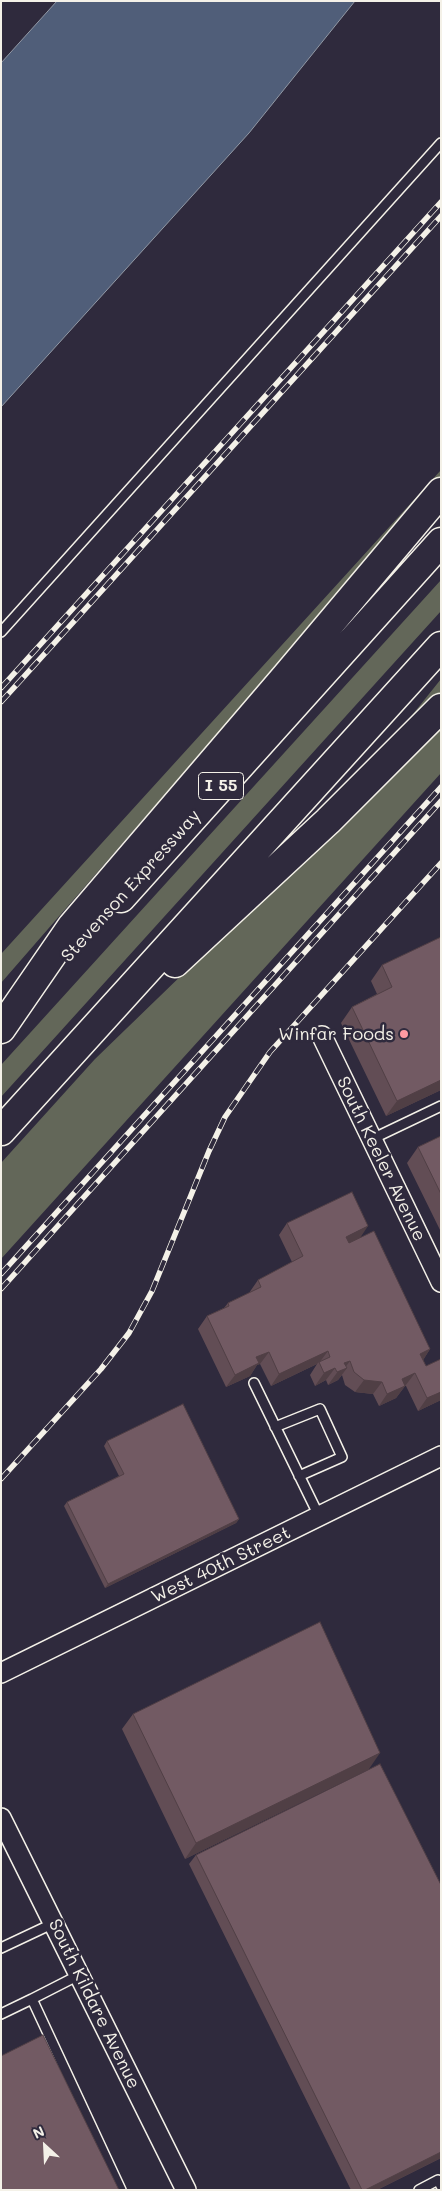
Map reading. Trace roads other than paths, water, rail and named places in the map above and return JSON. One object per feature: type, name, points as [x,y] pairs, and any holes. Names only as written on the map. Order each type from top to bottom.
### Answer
[{"type":"highway","points":[[1,1030],[72,926],[441,492]]},
{"type":"highway","name":"Stevenson Expressway","points":[[1,1030],[441,542]]},
{"type":"highway","points":[[1,1131],[441,646]]},
{"type":"highway","points":[[81,1043],[200,940],[328,821],[441,708]]},
{"type":"street","name":"South Keeler Avenue","points":[[322,1036],[441,1282]]},
{"type":"street","name":"West 40th Street","points":[[1,1673],[441,1456]]},
{"type":"street","name":"South Kildare Avenue","points":[[1,1818],[186,2190]]},
{"type":"lane","points":[[1,632],[441,143]]},
{"type":"lane","points":[[372,1139],[441,1106]]},
{"type":"lane","points":[[254,1383],[319,1516]]},
{"type":"lane","points":[[275,1427],[320,1409],[342,1456],[299,1476]]},
{"type":"lane","points":[[1,1948],[54,1923]]},
{"type":"lane","points":[[1,2014],[79,1975]]},
{"type":"lane","points":[[32,1999],[121,2190]]},
{"type":"lane","points":[[419,2190],[440,2182]]},
{"type":"water","points":[[57,1],[355,1],[249,133],[1,407],[1,63]]},
{"type":"railway","points":[[1,688],[441,202]]},
{"type":"railway","points":[[1,702],[441,216]]},
{"type":"railway","points":[[1,1274],[441,787]]},
{"type":"railway","points":[[1,1289],[441,801]]},
{"type":"railway","points":[[1,1479],[101,1369],[129,1333],[152,1291],[209,1151],[225,1117],[270,1052],[441,863]]},
{"type":"place","name":"Winfar Foods","points":[[404,1034]]}]
